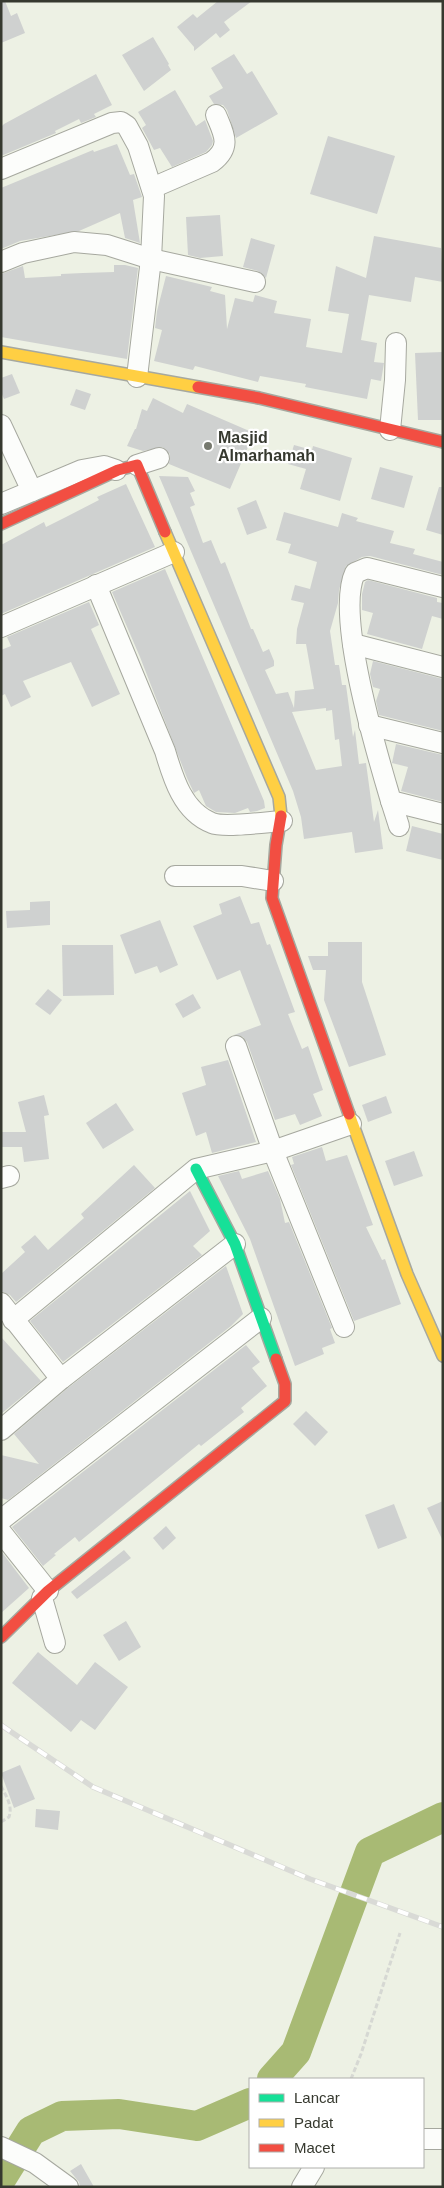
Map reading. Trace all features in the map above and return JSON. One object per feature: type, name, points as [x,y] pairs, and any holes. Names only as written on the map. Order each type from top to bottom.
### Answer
[{"type":"street","points":[[152,188],[212,162],[219,157],[225,149],[225,137],[216,115]]},
{"type":"street","points":[[1,169],[112,123],[121,122],[127,126],[138,146],[154,196],[151,259],[137,377]]},
{"type":"street","points":[[1,262],[23,254],[74,242],[106,245],[151,259],[256,282]]},
{"type":"street","points":[[390,430],[396,380],[396,343]]},
{"type":"street","points":[[1,352],[259,398],[443,442]]},
{"type":"street","points":[[1,424],[32,491]]},
{"type":"street","points":[[1,524],[118,470],[159,458]]},
{"type":"street","points":[[137,465],[279,797],[282,821],[276,845],[272,881],[272,898],[278,920],[350,1124],[410,1282],[443,1356]]},
{"type":"street","points":[[1,504],[94,467],[104,466],[118,470]]},
{"type":"street","points":[[1,627],[174,552]]},
{"type":"street","points":[[399,826],[369,725],[353,644],[350,588],[355,573],[360,569],[367,568],[443,587]]},
{"type":"street","points":[[96,585],[165,751],[180,794],[189,806],[213,824],[282,821]]},
{"type":"street","points":[[353,644],[443,667]]},
{"type":"street","points":[[369,725],[443,743]]},
{"type":"street","points":[[391,801],[443,814]]},
{"type":"street","points":[[175,876],[242,876],[272,881]]},
{"type":"street","points":[[236,1046],[273,1151],[344,1327]]},
{"type":"street","points":[[13,1320],[196,1169],[273,1151],[350,1124]]},
{"type":"street","points":[[1,1637],[45,1594],[285,1401],[285,1384],[235,1244],[196,1169]]},
{"type":"street","points":[[1,1430],[61,1379],[235,1244]]},
{"type":"street","points":[[1,1303],[61,1379]]},
{"type":"street","points":[[1,1520],[261,1318]]},
{"type":"street","points":[[1,1532],[45,1594],[55,1643]]},
{"type":"street","points":[[424,2139],[443,2139]]},
{"type":"street","points":[[2,2147],[35,2163],[68,2187]]},
{"type":"street","points":[[302,2187],[313,2168]]},
{"type":"path","points":[[1,1786],[10,1803],[11,1812],[9,1818],[1,1822]]},
{"type":"path","points":[[351,2078],[400,1934]]},
{"type":"building","points":[[1,1],[5,1],[11,16],[17,13],[25,33],[1,43]]},
{"type":"building","points":[[218,1],[252,1],[224,22],[230,30],[220,38],[216,33],[194,51],[194,47],[177,27],[193,14],[197,18]]},
{"type":"building","points":[[153,37],[171,70],[144,91],[122,55]]},
{"type":"building","points":[[234,54],[247,74],[252,71],[278,114],[236,138],[227,110],[223,105],[214,104],[209,96],[223,88],[211,68]]},
{"type":"building","points":[[96,74],[112,105],[94,114],[96,117],[81,123],[79,119],[55,131],[56,133],[1,156],[1,127],[4,124]]},
{"type":"building","points":[[175,90],[196,126],[205,120],[213,141],[206,152],[172,167],[160,148],[154,150],[142,128],[146,125],[138,112]]},
{"type":"building","points":[[328,136],[395,156],[377,214],[310,194]]},
{"type":"building","points":[[117,144],[130,175],[134,174],[142,197],[133,200],[140,243],[125,238],[120,213],[79,231],[20,241],[1,249],[1,188],[93,150],[94,152]]},
{"type":"building","points":[[220,215],[223,256],[200,258],[188,255],[186,217]]},
{"type":"building","points":[[374,236],[441,248],[443,282],[415,277],[411,302],[369,295],[361,340],[377,343],[374,362],[384,363],[381,381],[371,379],[367,399],[305,387],[306,384],[260,376],[258,382],[195,366],[193,370],[154,361],[162,330],[155,328],[157,311],[166,276],[212,287],[210,291],[225,295],[227,329],[235,298],[253,302],[255,295],[277,301],[274,313],[311,319],[306,347],[342,353],[349,314],[328,311],[336,266],[366,278]]},
{"type":"building","points":[[251,238],[275,245],[266,278],[258,271],[243,267]]},
{"type":"building","points":[[114,265],[138,268],[127,359],[1,337],[1,274],[23,266],[25,278],[61,276],[61,274],[114,272]]},
{"type":"building","points":[[443,352],[443,420],[418,420],[415,353]]},
{"type":"building","points":[[12,374],[20,393],[4,399],[1,392],[1,378]]},
{"type":"building","points":[[76,389],[91,394],[85,410],[70,405]]},
{"type":"building","name":"Masjid Almarhamah","points":[[153,398],[183,413],[187,404],[254,433],[230,489],[169,464],[170,454],[162,447],[143,451],[127,446],[136,429],[142,409],[147,411]]},
{"type":"building","points":[[294,445],[312,450],[313,446],[352,458],[340,501],[300,489],[306,469],[288,464]]},
{"type":"building","points":[[380,467],[413,476],[404,508],[371,499]]},
{"type":"building","points":[[159,476],[188,477],[195,491],[190,493],[195,505],[190,507],[203,543],[211,540],[221,564],[225,562],[251,629],[253,629],[263,652],[269,649],[274,661],[274,666],[265,670],[276,694],[288,692],[294,708],[295,691],[314,689],[306,644],[296,644],[297,629],[304,603],[291,600],[295,585],[310,589],[317,562],[288,553],[291,544],[276,540],[284,512],[338,527],[342,513],[358,518],[356,521],[394,531],[390,543],[415,549],[413,554],[443,562],[443,575],[370,556],[362,557],[346,566],[330,631],[335,665],[339,665],[342,685],[346,685],[353,737],[355,730],[359,764],[366,763],[374,822],[378,810],[383,849],[355,853],[352,832],[304,839],[301,817],[293,791]],"holes":[[[326,708],[326,711],[332,710],[335,740],[339,739],[342,766],[316,770],[292,712]]]},
{"type":"building","points":[[126,484],[155,547],[1,614],[1,545],[44,522],[46,527],[99,500],[97,497]]},
{"type":"building","points":[[439,487],[443,487],[443,535],[426,530]]},
{"type":"building","points":[[256,500],[267,528],[247,535],[237,508]]},
{"type":"building","points":[[165,569],[264,801],[265,808],[250,812],[248,808],[235,813],[216,812],[206,806],[199,790],[194,793],[187,778],[140,657],[112,592]]},
{"type":"building","points":[[368,580],[437,598],[437,602],[443,603],[443,619],[432,616],[422,649],[367,634],[373,613],[362,610],[362,594],[365,582]]},
{"type":"building","points":[[89,602],[99,625],[91,629],[120,694],[92,707],[71,662],[23,681],[31,697],[11,707],[5,694],[1,696],[1,650],[11,646],[7,637]]},
{"type":"building","points":[[373,661],[443,679],[443,731],[379,715],[376,701],[380,689],[373,687],[370,674]]},
{"type":"building","points":[[396,744],[443,755],[443,802],[401,791],[408,767],[392,763]]},
{"type":"building","points":[[412,826],[443,834],[443,860],[406,851]]},
{"type":"building","points":[[240,896],[251,924],[259,922],[267,945],[270,944],[295,1012],[288,1014],[302,1049],[308,1046],[323,1090],[313,1094],[322,1116],[300,1125],[295,1114],[275,1120],[247,1042],[243,1037],[234,1035],[261,1025],[240,970],[217,980],[193,926],[222,914],[219,904]]},
{"type":"building","points":[[50,901],[50,925],[7,928],[6,911],[30,910],[30,902]]},
{"type":"building","points":[[160,920],[178,965],[160,973],[157,966],[135,974],[120,935]]},
{"type":"building","points":[[328,942],[362,942],[362,982],[386,1055],[349,1067],[324,1000],[326,970],[313,970],[308,956],[328,956]]},
{"type":"building","points":[[62,945],[113,945],[114,995],[63,996]]},
{"type":"building","points":[[48,989],[62,1000],[50,1015],[35,1004]]},
{"type":"building","points":[[193,994],[201,1008],[183,1018],[175,1004]]},
{"type":"building","points":[[228,1060],[256,1142],[212,1153],[206,1132],[196,1136],[182,1093],[206,1085],[201,1067]]},
{"type":"building","points":[[44,1095],[49,1115],[44,1116],[49,1159],[24,1162],[22,1147],[1,1147],[1,1132],[26,1132],[18,1102]]},
{"type":"building","points":[[386,1096],[392,1113],[368,1122],[362,1105]]},
{"type":"building","points":[[116,1103],[134,1130],[103,1149],[86,1123]]},
{"type":"building","points":[[322,1147],[326,1161],[347,1155],[373,1225],[366,1227],[382,1260],[385,1259],[401,1304],[354,1321],[291,1165],[294,1164],[292,1157]]},
{"type":"building","points":[[414,1151],[423,1176],[394,1186],[385,1161]]},
{"type":"building","points":[[134,1165],[155,1188],[16,1302],[10,1295],[1,1291],[1,1274],[25,1252],[21,1247],[35,1235],[48,1250],[84,1218],[81,1214]]},
{"type":"building","points":[[239,1171],[242,1179],[268,1171],[280,1199],[285,1223],[289,1222],[332,1328],[330,1329],[335,1343],[322,1348],[324,1354],[295,1366],[250,1239],[218,1176]]},
{"type":"building","points":[[190,1191],[210,1231],[193,1246],[202,1255],[63,1362],[30,1321]]},
{"type":"building","points":[[226,1266],[243,1314],[231,1326],[8,1500],[1,1498],[1,1455],[39,1464],[14,1434],[68,1388]]},
{"type":"building","points":[[1,1337],[41,1381],[1,1414]]},
{"type":"building","points":[[246,1345],[260,1362],[252,1368],[267,1386],[241,1408],[244,1412],[201,1446],[199,1444],[79,1542],[75,1537],[54,1554],[56,1555],[43,1566],[12,1527]]},
{"type":"building","points":[[306,1411],[328,1432],[315,1446],[293,1424]]},
{"type":"building","points":[[443,1501],[443,1541],[427,1508]]},
{"type":"building","points":[[394,1504],[407,1538],[378,1549],[365,1515]]},
{"type":"building","points":[[166,1526],[176,1538],[163,1550],[153,1538]]},
{"type":"building","points":[[124,1550],[131,1558],[77,1599],[71,1592]]},
{"type":"building","points":[[1,1551],[29,1588],[1,1613]]},
{"type":"building","points":[[126,1621],[141,1647],[119,1661],[103,1635]]},
{"type":"building","points":[[38,1652],[77,1685],[95,1662],[128,1687],[95,1730],[81,1720],[71,1732],[12,1683]]},
{"type":"building","points":[[20,1765],[35,1799],[14,1808],[1,1773]]},
{"type":"building","points":[[36,1809],[60,1811],[58,1830],[35,1827]]},
{"type":"building","points":[[81,2164],[94,2187],[80,2187],[79,2182],[70,2171]]},
{"type":"waterway","points":[[273,2078],[296,2052],[370,1852],[443,1817]]},
{"type":"waterway","points":[[1,2179],[31,2131],[62,2116],[119,2114],[197,2126],[249,2103]]},
{"type":"railway","points":[[1,1725],[93,1787],[310,1879],[443,1927]]},
{"type":"traffic: fast","points":[[196,1169],[235,1244],[276,1359]]},
{"type":"traffic: slow","points":[[1,352],[198,387]]},
{"type":"traffic: slow","points":[[165,532],[279,797],[281,816]]},
{"type":"traffic: slow","points":[[349,1114],[407,1274],[443,1356]]},
{"type":"traffic: jam","points":[[198,387],[259,398],[443,442]]},
{"type":"traffic: jam","points":[[1,524],[118,470],[137,465],[165,532]]},
{"type":"traffic: jam","points":[[281,816],[276,845],[272,898],[349,1114]]},
{"type":"traffic: jam","points":[[1,1637],[48,1591],[285,1401],[285,1384],[276,1359]]},
{"type":"place","name":"Masjid Almarhamah","points":[[208,446]]}]
